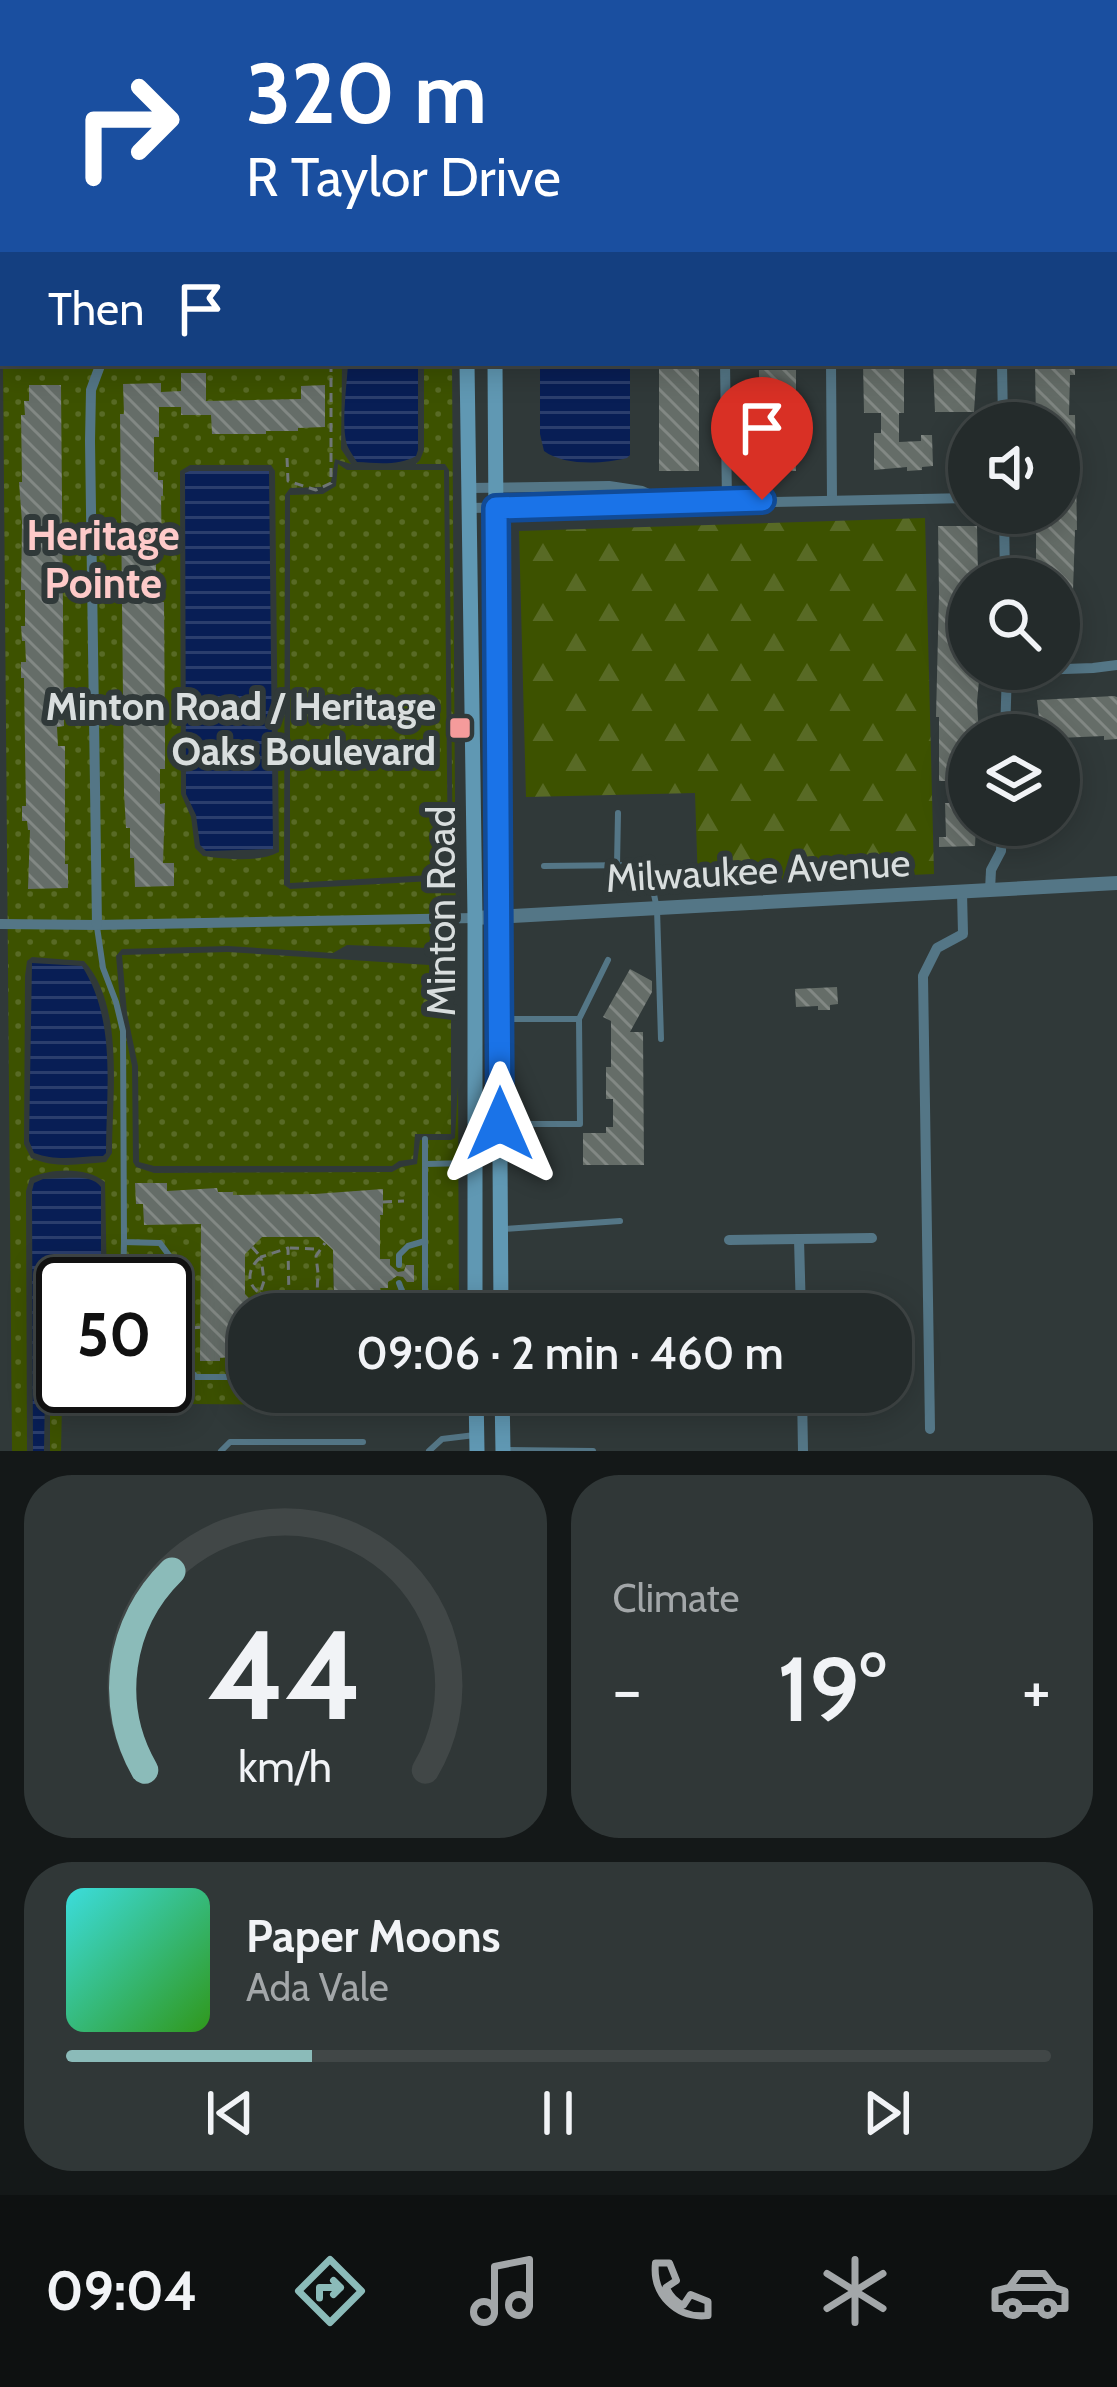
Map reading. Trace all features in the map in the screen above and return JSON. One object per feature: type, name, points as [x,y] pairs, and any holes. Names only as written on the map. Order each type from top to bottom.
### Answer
[{"type":"main road","name":"Minton Road","points":[[467,366],[475,1293]]},
{"type":"main road","name":"Minton Road","points":[[495,366],[501,1293]]},
{"type":"main road","points":[[476,1413],[477,1443]]},
{"type":"main road","points":[[502,1413],[503,1450]]},
{"type":"street","points":[[97,925],[90,441],[91,390],[99,366]]},
{"type":"street","points":[[724,366],[727,501]]},
{"type":"street","points":[[831,366],[832,500]]},
{"type":"street","points":[[1002,366],[1003,402]]},
{"type":"street","points":[[565,487],[565,507]]},
{"type":"street","points":[[469,488],[617,488],[642,491],[666,502]]},
{"type":"street","points":[[616,506],[617,488]]},
{"type":"street","points":[[469,508],[948,497]]},
{"type":"street","points":[[1080,668],[1117,665]]},
{"type":"street","points":[[990,890],[1001,846]]},
{"type":"street","name":"Milwaukee Avenue","points":[[475,918],[1117,883]]},
{"type":"street","points":[[930,1429],[923,976],[937,949],[962,934],[962,892]]},
{"type":"street","points":[[0,924],[475,918]]},
{"type":"street","points":[[729,1240],[872,1238]]},
{"type":"street","points":[[800,1239],[801,1293]]},
{"type":"street","points":[[802,1413],[803,1451]]},
{"type":"lane","points":[[617,865],[618,813]]},
{"type":"lane","points":[[544,866],[634,865],[650,875],[657,909],[662,1039]]},
{"type":"lane","points":[[97,925],[103,968],[122,1031],[123,1257]]},
{"type":"lane","points":[[500,1124],[580,1124],[579,1019],[608,960]]},
{"type":"lane","points":[[500,1019],[579,1019]]},
{"type":"lane","points":[[425,1139],[425,1293]]},
{"type":"lane","points":[[425,1164],[475,1163]]},
{"type":"lane","points":[[500,1229],[620,1221]]},
{"type":"lane","points":[[399,1264],[399,1256],[409,1246],[425,1241]]},
{"type":"lane","points":[[124,1242],[160,1243],[170,1257]]},
{"type":"lane","points":[[399,1283],[403,1293]]},
{"type":"lane","points":[[192,1373],[196,1377],[228,1376]]},
{"type":"lane","points":[[429,1451],[442,1439],[477,1443]]},
{"type":"lane","points":[[221,1451],[230,1442],[363,1442]]},
{"type":"lane","points":[[503,1450],[593,1451]]},
{"type":"path","points":[[287,458],[288,481],[316,490],[332,483],[331,366]]},
{"type":"path","points":[[383,1202],[404,1202]]},
{"type":"path","points":[[283,1237],[288,1248]]},
{"type":"path","points":[[289,1293],[292,1237]]},
{"type":"path","points":[[316,1293],[316,1256],[326,1243]]},
{"type":"path","points":[[252,1247],[261,1257],[261,1293]]},
{"type":"path","points":[[260,1293],[249,1277],[254,1262],[288,1248],[318,1250]]},
{"type":"path","points":[[192,1328],[202,1328]]},
{"type":"green space","points":[[3,366],[342,366],[341,449],[351,464],[335,459],[331,482],[290,488],[285,495],[284,885],[290,889],[453,877],[449,470],[445,464],[416,464],[424,450],[424,366],[452,366],[456,949],[347,945],[333,953],[228,946],[122,949],[116,956],[132,1066],[136,1167],[154,1173],[392,1172],[417,1164],[420,1140],[455,1138],[458,1086],[459,1293],[336,1293],[339,1246],[329,1235],[256,1231],[242,1241],[239,1293],[228,1293],[228,1404],[192,1404],[192,1257],[106,1257],[105,1182],[98,1177],[59,1171],[30,1178],[26,1191],[27,1451],[12,1451]],"holes":[[[190,465],[271,465],[275,471],[279,852],[262,858],[203,856],[195,848],[191,817],[181,794],[180,471]],[[32,957],[84,961],[97,980],[111,1026],[112,1153],[106,1162],[50,1164],[31,1158],[24,1144],[27,961]]]},
{"type":"green space","points":[[338,464],[347,470],[444,470],[448,874],[290,883],[290,495],[323,494],[336,486]]},
{"type":"green space","points":[[925,518],[934,874],[698,884],[695,793],[526,797],[519,531]]},
{"type":"green space","points":[[228,952],[429,965],[451,978],[451,1134],[415,1134],[413,1159],[392,1166],[154,1166],[139,1162],[138,1066],[122,955]]},
{"type":"green space","points":[[323,1236],[333,1246],[334,1293],[245,1293],[245,1250],[257,1237]]},
{"type":"green space","points":[[50,1413],[62,1413],[61,1451],[50,1451]]},
{"type":"water","points":[[348,366],[418,366],[416,456],[395,463],[357,462],[345,436]]},
{"type":"water","points":[[540,366],[630,366],[627,458],[607,462],[562,459],[544,451]]},
{"type":"water","points":[[269,471],[273,849],[206,851],[200,845],[196,815],[186,794],[185,473]]},
{"type":"water","points":[[32,963],[82,966],[93,987],[107,1057],[103,1156],[43,1156],[34,1153],[29,1141]]},
{"type":"water","points":[[89,1179],[101,1187],[101,1257],[36,1257],[36,1413],[45,1413],[44,1451],[33,1451],[32,1191],[34,1183]]},
{"type":"building","points":[[659,366],[699,366],[699,471],[659,471]]},
{"type":"building","points":[[863,366],[904,366],[899,442],[932,435],[933,466],[874,470],[874,433],[881,433],[881,413],[864,413]]},
{"type":"building","points":[[933,366],[977,366],[975,402],[948,402],[948,412],[935,412]]},
{"type":"building","points":[[1035,366],[1075,366],[1075,375],[1070,375],[1069,402],[1036,402]]},
{"type":"building","points":[[759,370],[796,370],[796,471],[759,470]]},
{"type":"building","points":[[181,373],[206,373],[206,401],[301,399],[301,386],[325,385],[325,427],[212,434],[211,415],[181,415],[181,407],[159,407],[154,472],[163,480],[162,559],[156,559],[156,594],[158,602],[164,602],[165,737],[160,804],[165,803],[163,863],[174,863],[174,886],[135,887],[124,793],[120,414],[124,414],[123,384],[161,383],[161,392],[181,391]]},
{"type":"building","points":[[29,385],[61,385],[64,726],[57,727],[58,746],[65,746],[68,888],[28,889],[30,830],[27,821],[22,821],[22,806],[26,806],[21,662],[26,662],[19,482],[21,415],[25,415],[24,401],[29,401]]},
{"type":"building","points":[[938,526],[948,526],[948,534],[977,534],[978,558],[948,558],[948,690],[978,690],[978,714],[948,714],[948,781],[939,781]]},
{"type":"building","points":[[1036,534],[1075,534],[1074,558],[1036,558]]},
{"type":"building","points":[[1117,697],[1117,739],[1080,737],[1080,714],[1039,714],[1037,700]]},
{"type":"building","points":[[945,803],[948,846],[975,846],[939,847],[939,837],[946,837]]},
{"type":"building","points":[[630,969],[652,981],[652,992],[630,1032],[643,1032],[644,1165],[583,1165],[583,1133],[606,1133],[606,1127],[613,1127],[613,1099],[606,1099],[611,1021],[603,1017]]},
{"type":"building","points":[[837,987],[838,1004],[830,1005],[830,1010],[796,1007],[795,989]]},
{"type":"building","points":[[135,1183],[167,1183],[167,1191],[217,1188],[233,1195],[383,1189],[380,1259],[390,1259],[398,1272],[414,1265],[414,1282],[397,1276],[380,1293],[334,1293],[333,1250],[319,1237],[262,1237],[245,1254],[245,1293],[228,1293],[228,1357],[200,1361],[201,1224],[144,1225],[143,1204],[136,1204]]},
{"type":"place","name":"Minton Road / Heritage Oaks Boulevard","points":[[460,728]]},
{"type":"district","name":"Heritage Pointe","points":[[103,559]]},
{"type":"route","points":[[500,1124],[496,508],[762,500]]}]
